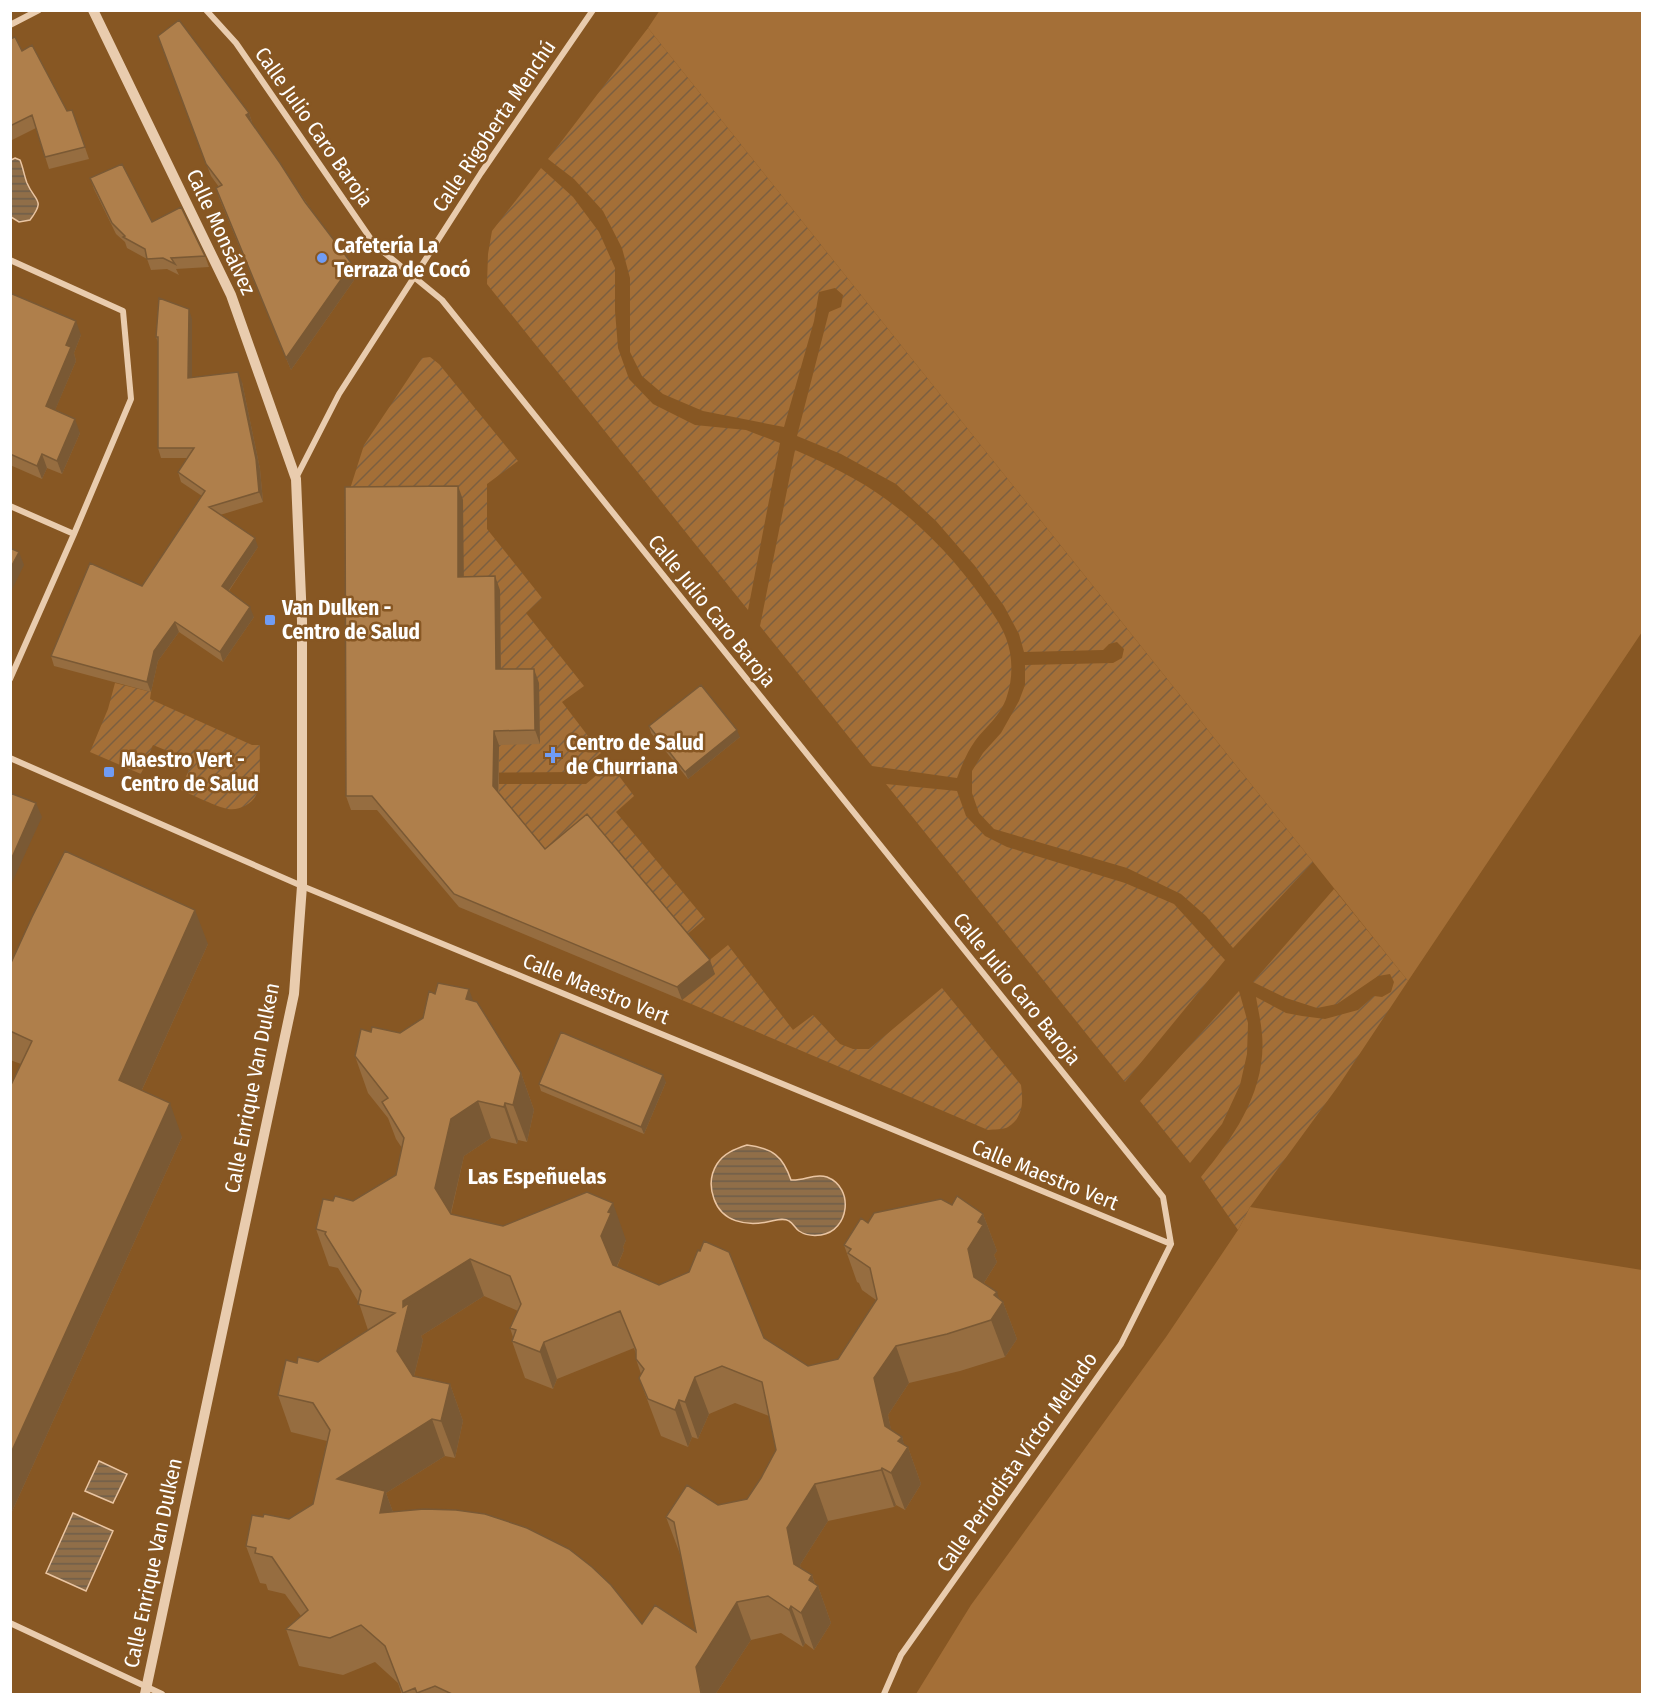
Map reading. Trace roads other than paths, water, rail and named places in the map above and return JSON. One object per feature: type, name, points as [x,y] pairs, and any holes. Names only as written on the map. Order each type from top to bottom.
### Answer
[{"type":"street","points":[[10,25],[39,10]]},
{"type":"street","name":"Calle Monsálvez","points":[[93,10],[231,295],[296,479]]},
{"type":"street","name":"Calle Julio Caro Baroja","points":[[206,10],[236,43],[375,245],[442,300],[1162,1197],[1171,1245]]},
{"type":"street","name":"Calle Rigoberta Menchú","points":[[296,479],[339,394],[481,173],[593,10]]},
{"type":"street","points":[[10,260],[123,311],[131,399],[10,679]]},
{"type":"street","name":"Calle Enrique Van Dulken","points":[[145,1691],[294,994],[302,886],[302,621],[296,479]]},
{"type":"street","points":[[10,506],[74,534]]},
{"type":"street","name":"Calle Maestro Vert","points":[[10,758],[302,886],[1171,1245]]},
{"type":"street","name":"Calle Periodista Víctor Mellado","points":[[884,1695],[900,1655],[1121,1344],[1171,1245]]},
{"type":"street","points":[[10,1623],[145,1691],[162,1695]]},
{"type":"place","name":"Cafetería La Terraza de Cocó","points":[[322,258]]},
{"type":"place","name":"Van Dulken - Centro de Salud","points":[[270,620]]},
{"type":"place","name":"Centro de Salud de Churriana","points":[[553,755]]},
{"type":"place","name":"Maestro Vert - Centro de Salud","points":[[109,772]]},
{"type":"district","name":"Las Espeñuelas","points":[[537,1176]]}]
